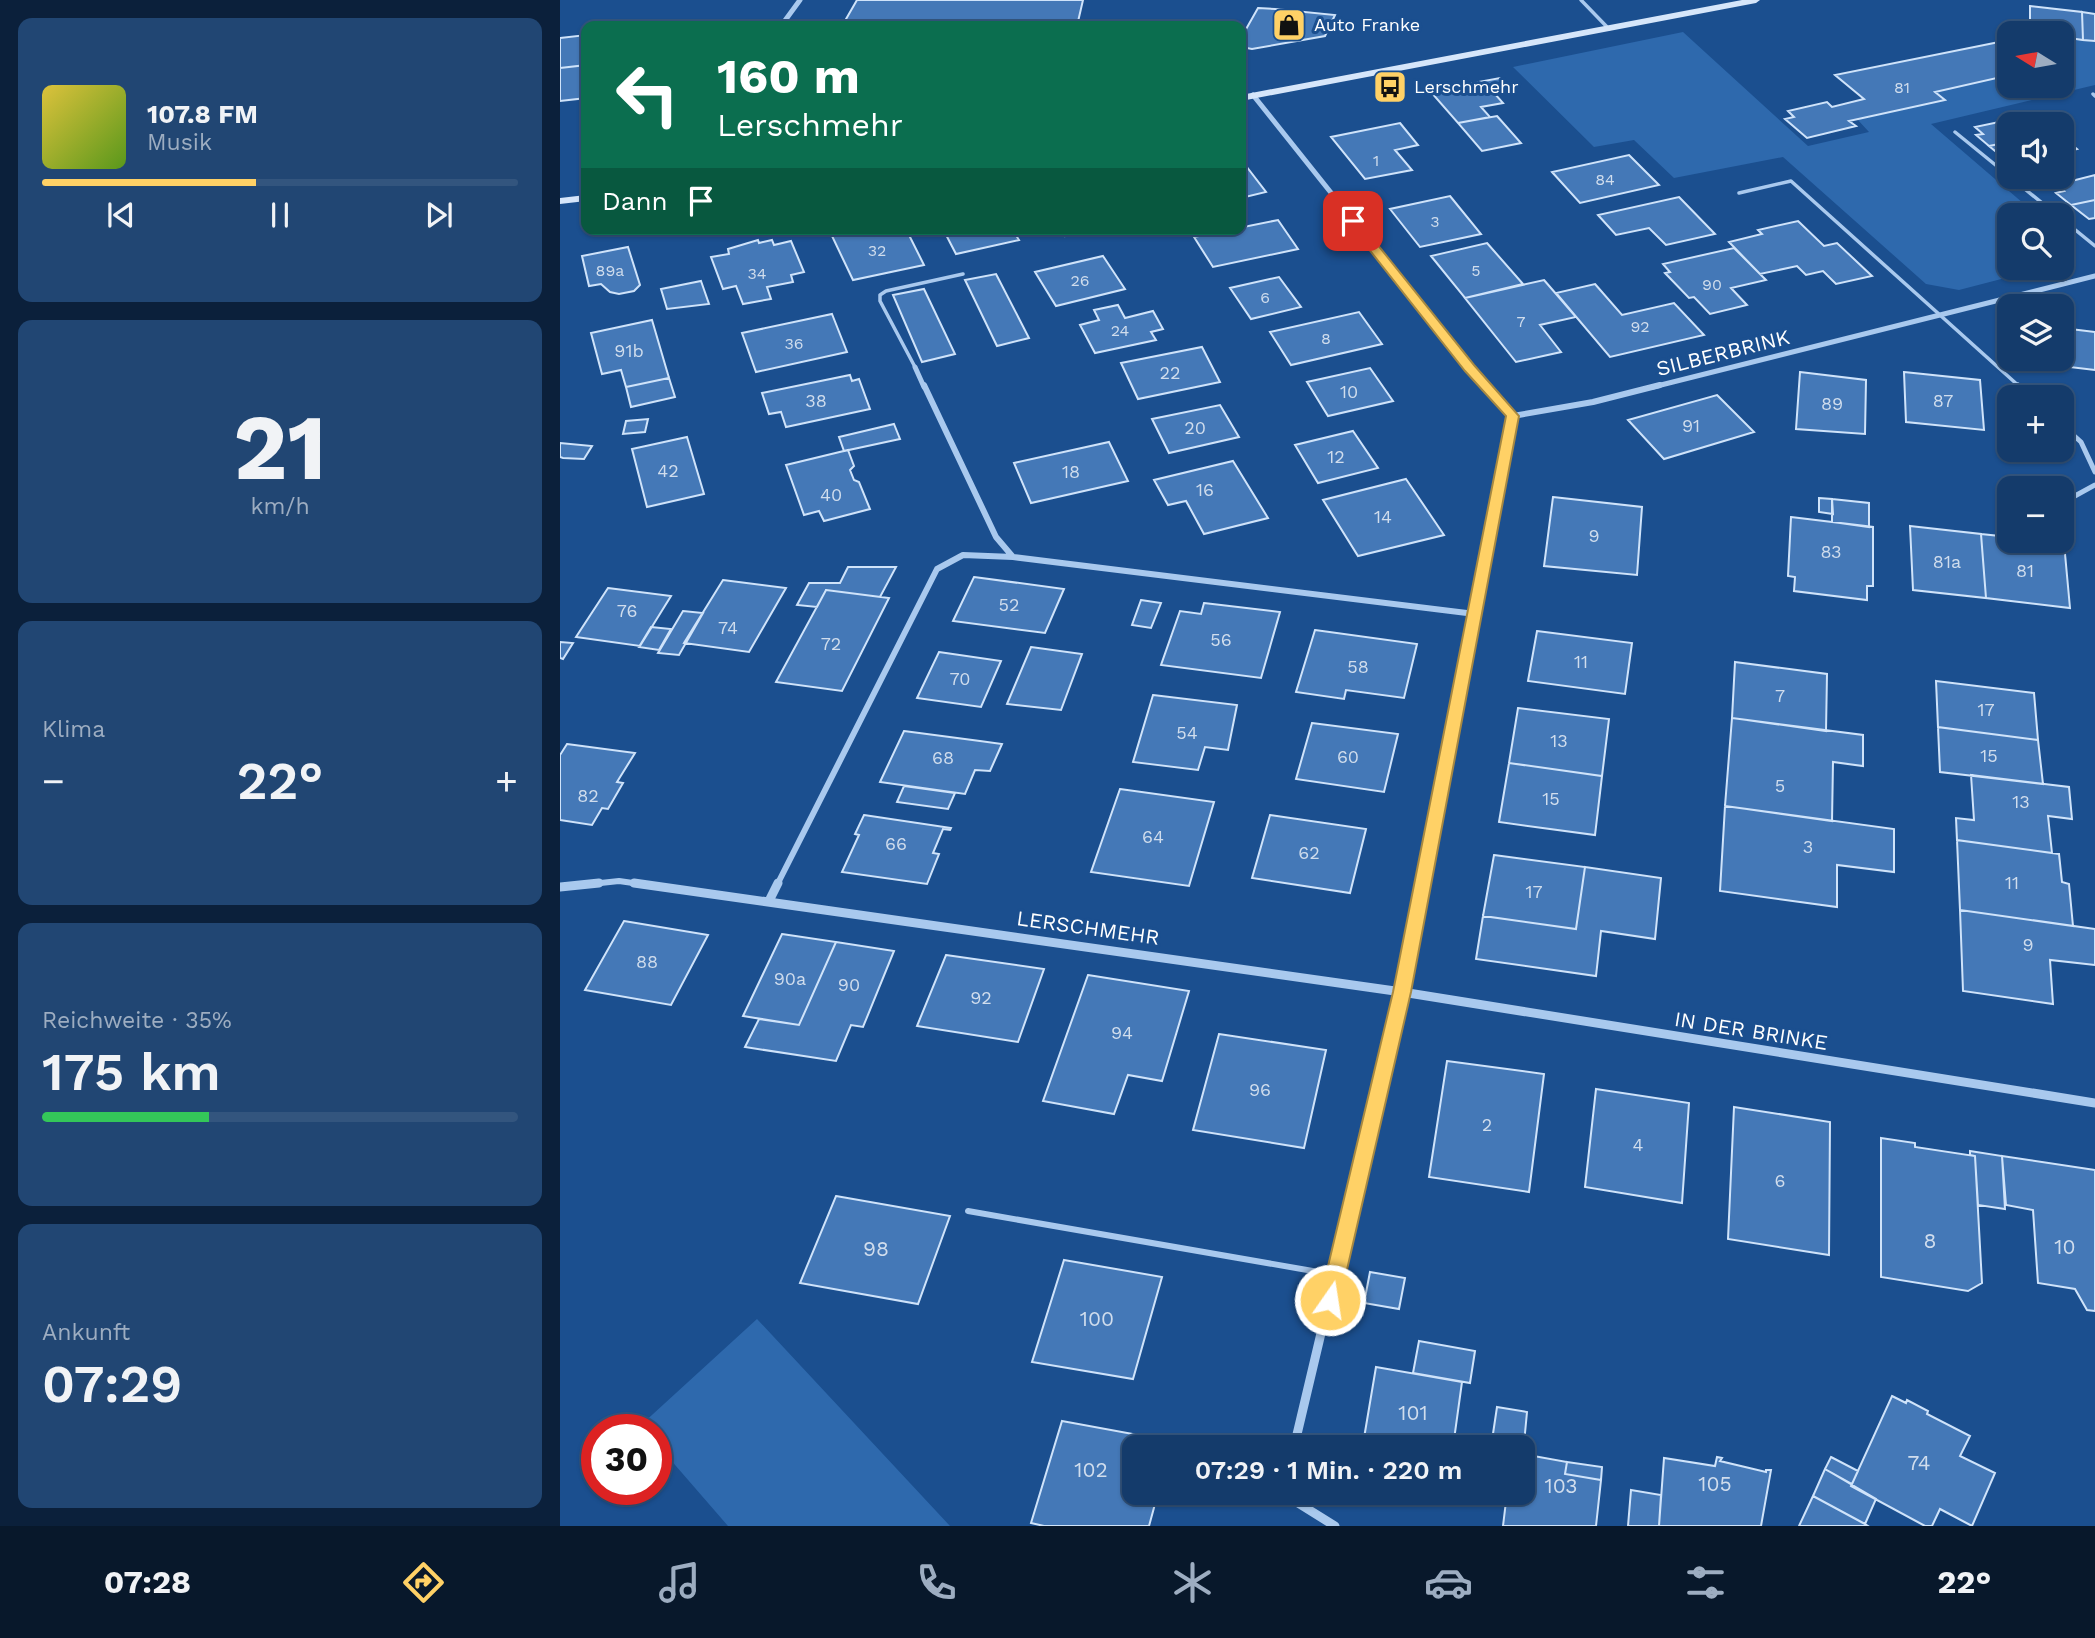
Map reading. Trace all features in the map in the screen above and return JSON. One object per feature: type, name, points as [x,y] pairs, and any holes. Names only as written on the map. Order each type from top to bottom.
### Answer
[{"type":"street","points":[[785,21],[800,0]]},
{"type":"street","points":[[1246,97],[1756,0]]},
{"type":"street","points":[[1253,96],[1469,368],[1513,416],[1402,992],[1297,1435]]},
{"type":"street","points":[[560,201],[581,199]]},
{"type":"street","name":"SILBERBRINK","points":[[1513,416],[1593,402],[2095,275]]},
{"type":"street","points":[[915,367],[996,537],[1013,557]]},
{"type":"street","points":[[769,901],[937,569],[946,560],[965,554],[1013,557],[1475,614]]},
{"type":"street","name":"LERSCHMEHR","points":[[560,887],[619,881],[1402,992]]},
{"type":"street","name":"IN DER BRINKE","points":[[1402,992],[2095,1103]]},
{"type":"street","points":[[1301,1505],[1335,1526]]},
{"type":"lane","points":[[1581,0],[1609,29]]},
{"type":"lane","points":[[1955,132],[1997,166]]},
{"type":"lane","points":[[1739,193],[1791,181],[2018,385]]},
{"type":"lane","points":[[2025,189],[2042,203]]},
{"type":"lane","points":[[2074,229],[2095,246]]},
{"type":"lane","points":[[915,367],[880,301],[880,295],[886,291],[963,274]]},
{"type":"lane","points":[[2074,436],[2081,442],[2095,472]]},
{"type":"lane","points":[[2074,496],[2095,485]]},
{"type":"lane","points":[[968,1211],[1336,1275]]},
{"type":"shaded area","points":[[1683,32],[1808,146],[1869,132],[1857,119],[1945,100],[1935,92],[1997,78],[1997,98],[2040,98],[1931,124],[1997,181],[1997,189],[2007,189],[2023,203],[1997,203],[1998,280],[1959,290],[1926,284],[1783,157],[1674,178],[1634,140],[1594,147],[1513,67]]},
{"type":"shaded area","points":[[2074,39],[2095,42],[2095,85],[2074,90]]},
{"type":"shaded area","points":[[757,1319],[950,1526],[728,1526],[672,1461],[672,1414],[653,1414]]},
{"type":"building","points":[[857,0],[1083,0],[1078,21],[845,21]]},
{"type":"building","points":[[2030,6],[2082,12],[2083,40],[2074,39],[2074,21],[2030,21]]},
{"type":"building","name":"Auto Franke","points":[[1258,8],[1335,15],[1325,36],[1252,49],[1246,48],[1246,29]]},
{"type":"building","points":[[2082,12],[2095,14],[2095,41],[2083,40]]},
{"type":"building","points":[[581,36],[581,66],[560,68],[560,38]]},
{"type":"building","points":[[1997,42],[1997,78],[1935,92],[1945,100],[1849,121],[1856,126],[1807,138],[1785,119],[1794,117],[1788,111],[1827,102],[1832,107],[1864,99],[1835,75]]},
{"type":"building","points":[[581,66],[581,99],[560,101],[560,68]]},
{"type":"building","points":[[1500,78],[1509,90],[1494,93],[1503,103],[1481,107],[1490,117],[1458,123],[1430,91]]},
{"type":"building","points":[[1497,116],[1521,143],[1482,151],[1458,123]]},
{"type":"building","points":[[1997,122],[1997,144],[1989,146],[1976,135],[1983,134],[1975,127]]},
{"type":"building","points":[[1400,123],[1418,145],[1395,150],[1412,170],[1365,179],[1331,137]]},
{"type":"building","points":[[1997,144],[1997,153],[1989,146]]},
{"type":"building","points":[[1629,155],[1659,185],[1580,203],[1552,172]]},
{"type":"building","points":[[1246,166],[1266,192],[1246,197]]},
{"type":"building","points":[[2095,175],[2095,200],[2074,204],[2056,193],[2064,191],[2061,189],[2074,189],[2074,180]]},
{"type":"building","points":[[1450,196],[1481,234],[1420,247],[1390,209]]},
{"type":"building","points":[[1679,197],[1715,234],[1666,245],[1649,228],[1616,235],[1598,215]]},
{"type":"building","points":[[2095,200],[2095,218],[2089,219],[2074,207],[2074,204]]},
{"type":"building","points":[[1278,220],[1298,249],[1213,267],[1194,237],[1246,235],[1246,226]]},
{"type":"building","points":[[1798,221],[1824,246],[1837,243],[1872,276],[1836,284],[1823,271],[1806,275],[1797,266],[1760,274],[1729,242],[1762,234],[1758,230]]},
{"type":"building","points":[[909,235],[924,265],[853,280],[832,236]]},
{"type":"building","points":[[946,235],[1016,235],[1019,240],[956,254]]},
{"type":"building","points":[[758,240],[759,243],[772,240],[774,245],[791,241],[804,272],[791,275],[793,282],[767,287],[771,299],[743,304],[736,286],[723,289],[711,257],[729,254],[728,249]]},
{"type":"building","points":[[1487,243],[1523,284],[1465,298],[1431,256]]},
{"type":"building","points":[[628,247],[640,285],[634,291],[619,294],[610,292],[601,284],[589,286],[582,256]]},
{"type":"building","points":[[1734,248],[1766,280],[1731,288],[1747,305],[1710,314],[1694,297],[1689,298],[1665,273],[1670,272],[1663,264]]},
{"type":"building","points":[[1103,256],[1125,289],[1056,306],[1035,272]]},
{"type":"building","points":[[996,274],[1029,338],[997,346],[965,280]]},
{"type":"building","points":[[1279,277],[1301,307],[1251,319],[1230,288]]},
{"type":"building","points":[[1544,280],[1576,317],[1540,325],[1561,352],[1516,362],[1465,298]]},
{"type":"building","points":[[701,281],[709,304],[667,309],[661,289]]},
{"type":"building","points":[[1595,284],[1622,315],[1674,303],[1704,335],[1610,357],[1556,293]]},
{"type":"building","points":[[924,289],[955,354],[922,362],[893,295]]},
{"type":"building","points":[[1118,305],[1125,318],[1153,311],[1163,329],[1151,332],[1156,340],[1095,353],[1080,325],[1099,320],[1094,310]]},
{"type":"building","points":[[1359,312],[1382,344],[1291,365],[1270,332]]},
{"type":"building","points":[[832,314],[847,352],[756,372],[742,333]]},
{"type":"building","points":[[652,320],[669,378],[626,387],[621,370],[602,374],[591,333]]},
{"type":"building","points":[[2074,329],[2095,332],[2095,370],[2074,368]]},
{"type":"building","points":[[1202,347],[1220,382],[1138,399],[1121,363]]},
{"type":"building","points":[[1370,368],[1393,401],[1328,416],[1307,382]]},
{"type":"building","points":[[1800,372],[1866,380],[1865,434],[1796,429]]},
{"type":"building","points":[[1904,372],[1980,380],[1984,430],[1906,422]]},
{"type":"building","points":[[850,375],[852,381],[859,379],[870,409],[786,427],[781,412],[769,414],[762,393]]},
{"type":"building","points":[[669,378],[675,397],[631,407],[626,387]]},
{"type":"building","points":[[1717,395],[1754,432],[1664,459],[1628,420]]},
{"type":"building","points":[[1220,405],[1239,437],[1169,453],[1152,419]]},
{"type":"building","points":[[648,419],[645,432],[623,434],[626,421]]},
{"type":"building","points":[[894,424],[900,439],[844,451],[839,437]]},
{"type":"building","points":[[1353,431],[1378,468],[1318,483],[1295,445]]},
{"type":"building","points":[[687,437],[704,494],[647,507],[632,449]]},
{"type":"building","points":[[1109,442],[1128,481],[1031,503],[1014,463]]},
{"type":"building","points":[[560,443],[592,446],[584,459],[563,458],[560,457]]},
{"type":"building","points":[[848,450],[854,466],[850,470],[854,480],[859,482],[870,509],[824,521],[819,511],[804,515],[786,465]]},
{"type":"building","points":[[1233,461],[1268,518],[1204,534],[1186,501],[1168,505],[1154,480]]},
{"type":"building","points":[[1406,479],[1444,535],[1358,556],[1323,500]]},
{"type":"building","points":[[1553,497],[1642,507],[1637,575],[1544,566]]},
{"type":"building","points":[[1819,498],[1832,499],[1833,514],[1819,512]]},
{"type":"building","points":[[1832,499],[1869,503],[1869,527],[1832,522]]},
{"type":"building","points":[[1791,517],[1873,527],[1873,586],[1867,586],[1867,600],[1794,591],[1795,577],[1788,576]]},
{"type":"building","points":[[1910,526],[1981,534],[1986,598],[1913,590]]},
{"type":"building","points":[[1981,534],[1997,536],[1997,553],[2065,553],[2070,608],[1986,598]]},
{"type":"building","points":[[848,567],[896,567],[880,597],[826,590],[817,607],[797,605],[809,583],[840,583]]},
{"type":"building","points":[[974,577],[1064,589],[1045,633],[953,621]]},
{"type":"building","points":[[723,580],[786,588],[749,652],[684,643]]},
{"type":"building","points":[[608,588],[671,596],[640,646],[576,637]]},
{"type":"building","points":[[826,590],[889,598],[842,691],[776,682]]},
{"type":"building","points":[[1141,600],[1161,603],[1151,628],[1132,625]]},
{"type":"building","points":[[1204,603],[1280,612],[1261,678],[1161,665],[1180,611],[1201,614]]},
{"type":"building","points":[[683,611],[703,613],[679,655],[658,653]]},
{"type":"building","points":[[651,627],[671,629],[659,650],[639,647]]},
{"type":"building","points":[[1315,630],[1417,644],[1404,698],[1346,690],[1344,699],[1296,692]]},
{"type":"building","points":[[1537,631],[1632,643],[1625,694],[1528,681]]},
{"type":"building","points":[[560,642],[573,643],[563,659],[560,658]]},
{"type":"building","points":[[1031,647],[1082,654],[1061,710],[1007,704]]},
{"type":"building","points":[[939,652],[1001,661],[981,707],[917,698]]},
{"type":"building","points":[[1735,662],[1827,674],[1826,731],[1732,718]]},
{"type":"building","points":[[1936,681],[2034,693],[2038,740],[1938,727]]},
{"type":"building","points":[[1153,695],[1237,705],[1228,750],[1205,747],[1198,770],[1133,762]]},
{"type":"building","points":[[1518,708],[1609,719],[1602,776],[1509,763]]},
{"type":"building","points":[[1732,718],[1863,735],[1863,766],[1833,762],[1832,821],[1725,806]]},
{"type":"building","points":[[1312,723],[1398,734],[1384,792],[1296,779]]},
{"type":"building","points":[[1938,727],[2038,740],[2043,784],[1940,772]]},
{"type":"building","points":[[904,731],[1002,744],[990,771],[975,770],[965,794],[880,782]]},
{"type":"building","points":[[567,744],[635,753],[617,782],[623,783],[608,809],[602,808],[592,825],[560,820],[560,755]]},
{"type":"building","points":[[1509,763],[1602,776],[1595,835],[1499,822]]},
{"type":"building","points":[[1971,775],[2069,787],[2072,819],[2048,816],[2052,853],[1957,840],[1956,818],[1974,820]]},
{"type":"building","points":[[904,786],[955,793],[948,809],[897,802]]},
{"type":"building","points":[[1120,789],[1214,802],[1189,886],[1091,872]]},
{"type":"building","points":[[1725,806],[1894,829],[1894,872],[1837,865],[1837,907],[1720,891]]},
{"type":"building","points":[[864,815],[951,828],[943,829],[933,853],[939,854],[927,884],[842,872],[859,835],[855,834]]},
{"type":"building","points":[[1270,815],[1366,829],[1350,893],[1252,878]]},
{"type":"building","points":[[1957,840],[2059,854],[2062,882],[2069,884],[2073,926],[1960,910]]},
{"type":"building","points":[[1494,855],[1585,867],[1576,929],[1483,916]]},
{"type":"building","points":[[1585,867],[1661,878],[1655,939],[1601,931],[1596,976],[1476,959],[1483,916],[1576,929]]},
{"type":"building","points":[[1960,910],[2095,929],[2095,965],[2050,960],[2053,1004],[1963,991]]},
{"type":"building","points":[[624,921],[708,935],[671,1005],[585,990]]},
{"type":"building","points":[[782,934],[836,942],[799,1025],[743,1016]]},
{"type":"building","points":[[836,942],[894,951],[863,1027],[851,1025],[836,1061],[745,1047],[759,1019],[799,1025]]},
{"type":"building","points":[[946,955],[1044,969],[1018,1042],[917,1026]]},
{"type":"building","points":[[1088,975],[1189,991],[1162,1081],[1128,1075],[1114,1114],[1043,1101]]},
{"type":"building","points":[[1219,1034],[1326,1050],[1304,1148],[1193,1130]]},
{"type":"building","points":[[1447,1061],[1544,1074],[1529,1192],[1429,1177]]},
{"type":"building","points":[[1596,1089],[1689,1103],[1682,1203],[1585,1187]]},
{"type":"building","points":[[1734,1107],[1830,1122],[1829,1255],[1728,1239]]},
{"type":"building","points":[[1881,1138],[1915,1143],[1915,1147],[1975,1156],[1982,1283],[1968,1291],[1881,1277]]},
{"type":"building","points":[[1970,1151],[2002,1156],[2005,1209],[1978,1205],[1975,1156],[1970,1155]]},
{"type":"building","points":[[2002,1156],[2095,1170],[2095,1311],[2087,1310],[2075,1289],[2038,1283],[2033,1210],[2006,1205]]},
{"type":"building","points":[[836,1196],[950,1216],[918,1304],[800,1283]]},
{"type":"building","points":[[1064,1260],[1162,1277],[1133,1379],[1032,1362]]},
{"type":"building","points":[[1370,1272],[1405,1278],[1399,1309],[1364,1303]]},
{"type":"building","points":[[1419,1341],[1475,1351],[1470,1383],[1413,1373]]},
{"type":"building","points":[[1376,1367],[1462,1382],[1455,1435],[1365,1435]]},
{"type":"building","points":[[1892,1396],[1906,1403],[1907,1400],[1928,1411],[1927,1414],[1970,1436],[1960,1456],[1995,1473],[1972,1526],[1940,1509],[1932,1526],[1925,1526],[1851,1486]]},
{"type":"building","points":[[1497,1407],[1527,1412],[1525,1435],[1493,1435]]},
{"type":"building","points":[[1062,1421],[1138,1435],[1122,1435],[1122,1505],[1155,1505],[1149,1526],[1044,1526],[1031,1523]]},
{"type":"building","points":[[1535,1456],[1567,1462],[1565,1474],[1601,1480],[1596,1526],[1503,1526],[1506,1505],[1535,1505]]},
{"type":"building","points":[[1717,1457],[1722,1458],[1720,1461],[1766,1472],[1771,1470],[1761,1526],[1659,1526],[1664,1458],[1715,1466]]},
{"type":"building","points":[[1831,1457],[1858,1471],[1852,1484],[1825,1469]]},
{"type":"building","points":[[1567,1462],[1602,1467],[1601,1480],[1565,1474]]},
{"type":"building","points":[[1825,1469],[1876,1499],[1865,1524],[1813,1496]]},
{"type":"building","points":[[1631,1490],[1661,1495],[1659,1526],[1628,1526]]},
{"type":"building","points":[[1813,1496],[1865,1524],[1868,1526],[1799,1526]]},
{"type":"place","name":"Auto Franke","points":[[1289,25]]},
{"type":"place","name":"Lerschmehr","points":[[1390,87]]},
{"type":"route","points":[[1330,1300],[1402,992],[1513,416],[1469,368],[1353,221]]}]
